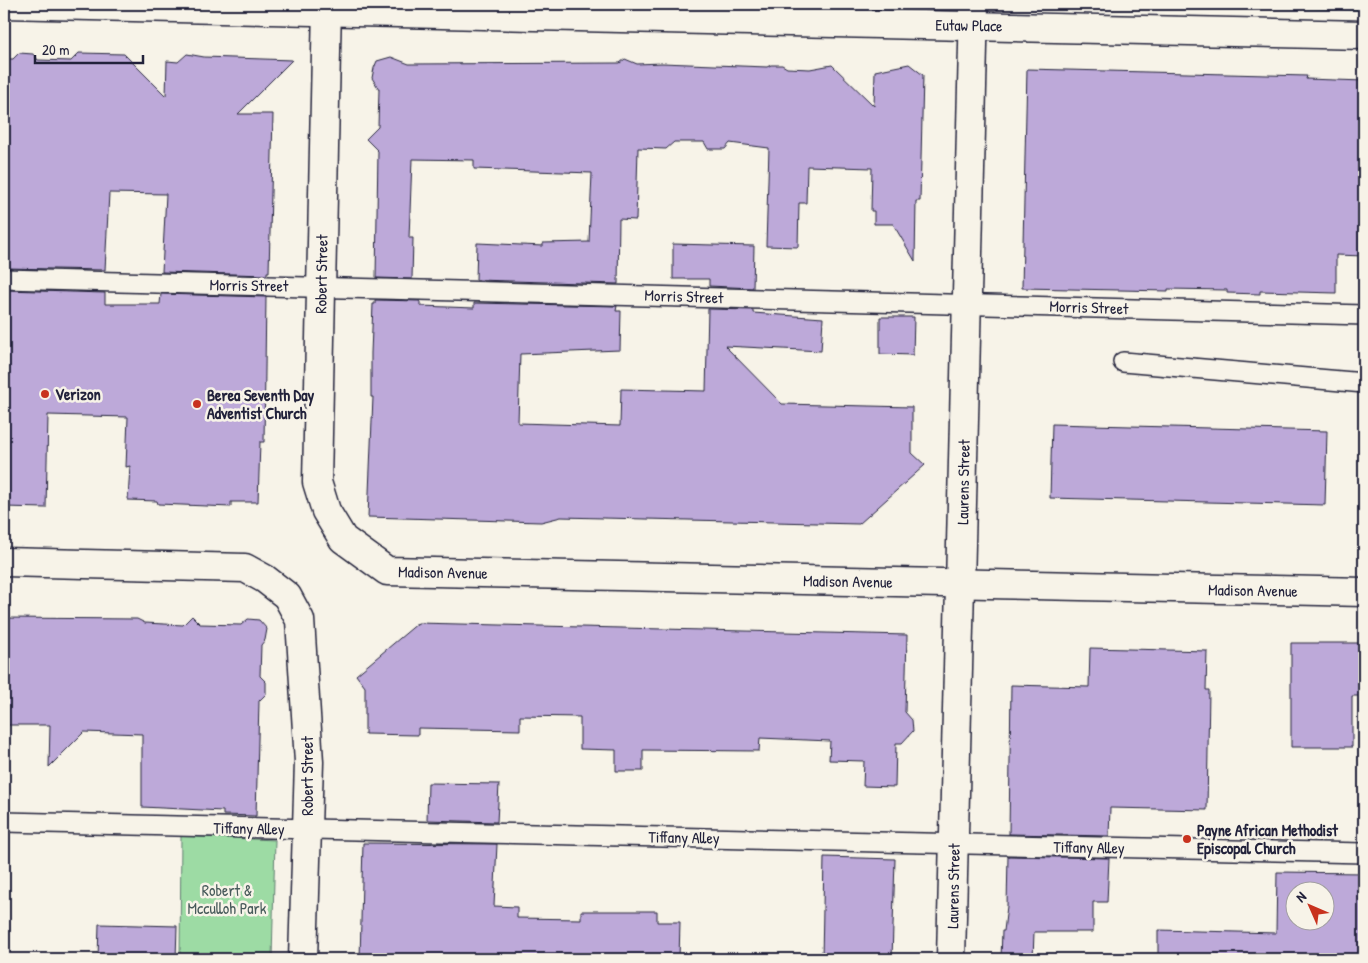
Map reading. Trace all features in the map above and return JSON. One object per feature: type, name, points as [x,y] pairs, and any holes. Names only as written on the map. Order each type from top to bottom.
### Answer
[{"type":"street","name":"Eutaw Place","points":[[4,4],[974,14],[1364,35]]},
{"type":"street","name":"Robert Street","points":[[327,7],[317,482],[326,511],[343,539]]},
{"type":"street","name":"Laurens Street","points":[[951,959],[974,14]]},
{"type":"street","name":"Madison Avenue","points":[[343,539],[387,571],[1364,592]]},
{"type":"street","name":"Robert Street","points":[[4,562],[244,568],[265,579],[287,596],[300,620],[308,762],[303,959]]},
{"type":"lane","name":"Morris Street","points":[[4,279],[1364,315]]},
{"type":"lane","points":[[1124,362],[1364,383]]},
{"type":"lane","name":"Tiffany Alley","points":[[4,822],[1364,853]]},
{"type":"green space","points":[[1078,4],[1364,4],[1364,10]]},
{"type":"green space","name":"Robert & Mcculloh Park","points":[[181,836],[275,840],[272,959],[180,959]]},
{"type":"building","points":[[19,53],[33,54],[38,60],[71,61],[79,53],[124,54],[166,96],[167,61],[178,62],[187,54],[204,57],[292,60],[238,114],[273,114],[269,272],[267,272],[267,275],[162,272],[166,194],[109,193],[105,270],[5,268],[7,159],[4,159],[4,59],[13,59]]},
{"type":"building","points":[[391,57],[409,64],[620,63],[625,59],[637,64],[662,63],[767,67],[782,65],[787,68],[810,69],[832,65],[874,106],[875,71],[909,64],[923,75],[920,201],[916,201],[915,261],[893,224],[874,224],[874,211],[871,211],[872,168],[807,166],[806,203],[799,203],[798,247],[766,246],[769,148],[730,143],[725,149],[708,149],[704,142],[674,142],[666,149],[638,148],[636,220],[619,219],[618,284],[476,280],[477,243],[543,246],[543,243],[589,242],[592,173],[474,169],[474,160],[412,159],[409,238],[413,238],[412,279],[376,278],[378,151],[366,139],[378,127],[379,89],[372,78],[374,68],[377,61]]},
{"type":"building","points":[[1027,69],[1307,76],[1306,79],[1364,81],[1364,256],[1336,255],[1336,293],[1260,291],[1260,294],[1227,293],[1227,290],[1168,289],[1168,291],[1022,288]]},
{"type":"building","points":[[673,244],[754,246],[753,288],[709,286],[709,279],[673,279]]},
{"type":"building","points":[[5,290],[105,293],[105,304],[160,304],[161,294],[266,297],[264,442],[260,442],[258,502],[231,502],[231,507],[158,504],[157,501],[128,500],[130,466],[126,467],[128,417],[48,415],[46,508],[4,507]]},
{"type":"building","points":[[375,300],[420,301],[420,306],[474,308],[474,303],[617,306],[616,311],[621,311],[620,350],[520,354],[518,423],[620,426],[621,389],[706,391],[708,309],[753,310],[753,313],[823,318],[821,351],[725,346],[782,404],[912,407],[912,453],[925,465],[859,524],[561,517],[541,522],[368,517],[373,397],[371,397],[371,353],[373,304],[375,304]]},
{"type":"building","points":[[880,317],[914,317],[913,355],[880,354]]},
{"type":"building","points":[[1052,424],[1327,431],[1325,505],[1050,498]]},
{"type":"building","points":[[192,616],[200,624],[241,625],[248,619],[259,620],[267,629],[265,640],[261,645],[260,676],[266,682],[266,694],[259,701],[256,816],[223,815],[223,811],[142,807],[142,734],[84,732],[49,767],[50,725],[4,725],[4,618],[137,619],[145,623],[183,625]]},
{"type":"building","points":[[418,623],[907,635],[905,712],[912,720],[913,731],[902,743],[896,743],[895,787],[863,786],[864,761],[829,760],[830,741],[760,738],[759,751],[643,750],[643,771],[616,771],[616,750],[580,749],[580,717],[520,716],[520,730],[418,728],[418,735],[365,734],[365,687],[356,675]]},
{"type":"building","points":[[1291,643],[1364,643],[1364,696],[1352,696],[1352,747],[1291,747]]},
{"type":"building","points":[[1090,648],[1207,651],[1206,690],[1209,690],[1207,810],[1110,808],[1109,836],[1009,834],[1011,685],[1089,687]]},
{"type":"building","points":[[428,783],[499,784],[497,822],[427,820]]},
{"type":"building","points":[[363,843],[497,844],[494,906],[517,907],[517,918],[581,919],[581,911],[657,911],[657,922],[680,922],[679,959],[360,959]]},
{"type":"building","points":[[1008,856],[1109,858],[1107,902],[1093,902],[1093,932],[1034,932],[1033,959],[1001,959],[1002,931],[1004,931],[1007,906]]},
{"type":"building","points":[[824,857],[895,859],[892,959],[822,959]]},
{"type":"building","points":[[1277,872],[1364,873],[1364,959],[1158,959],[1158,930],[1276,933]]},
{"type":"building","points":[[99,924],[177,926],[176,959],[98,959]]},
{"type":"place","name":"Verizon","points":[[45,394]]},
{"type":"place","name":"Berea Seventh Day Adventist Church","points":[[197,404]]},
{"type":"place","name":"Payne African Methodist Episcopal Church","points":[[1187,839]]}]
